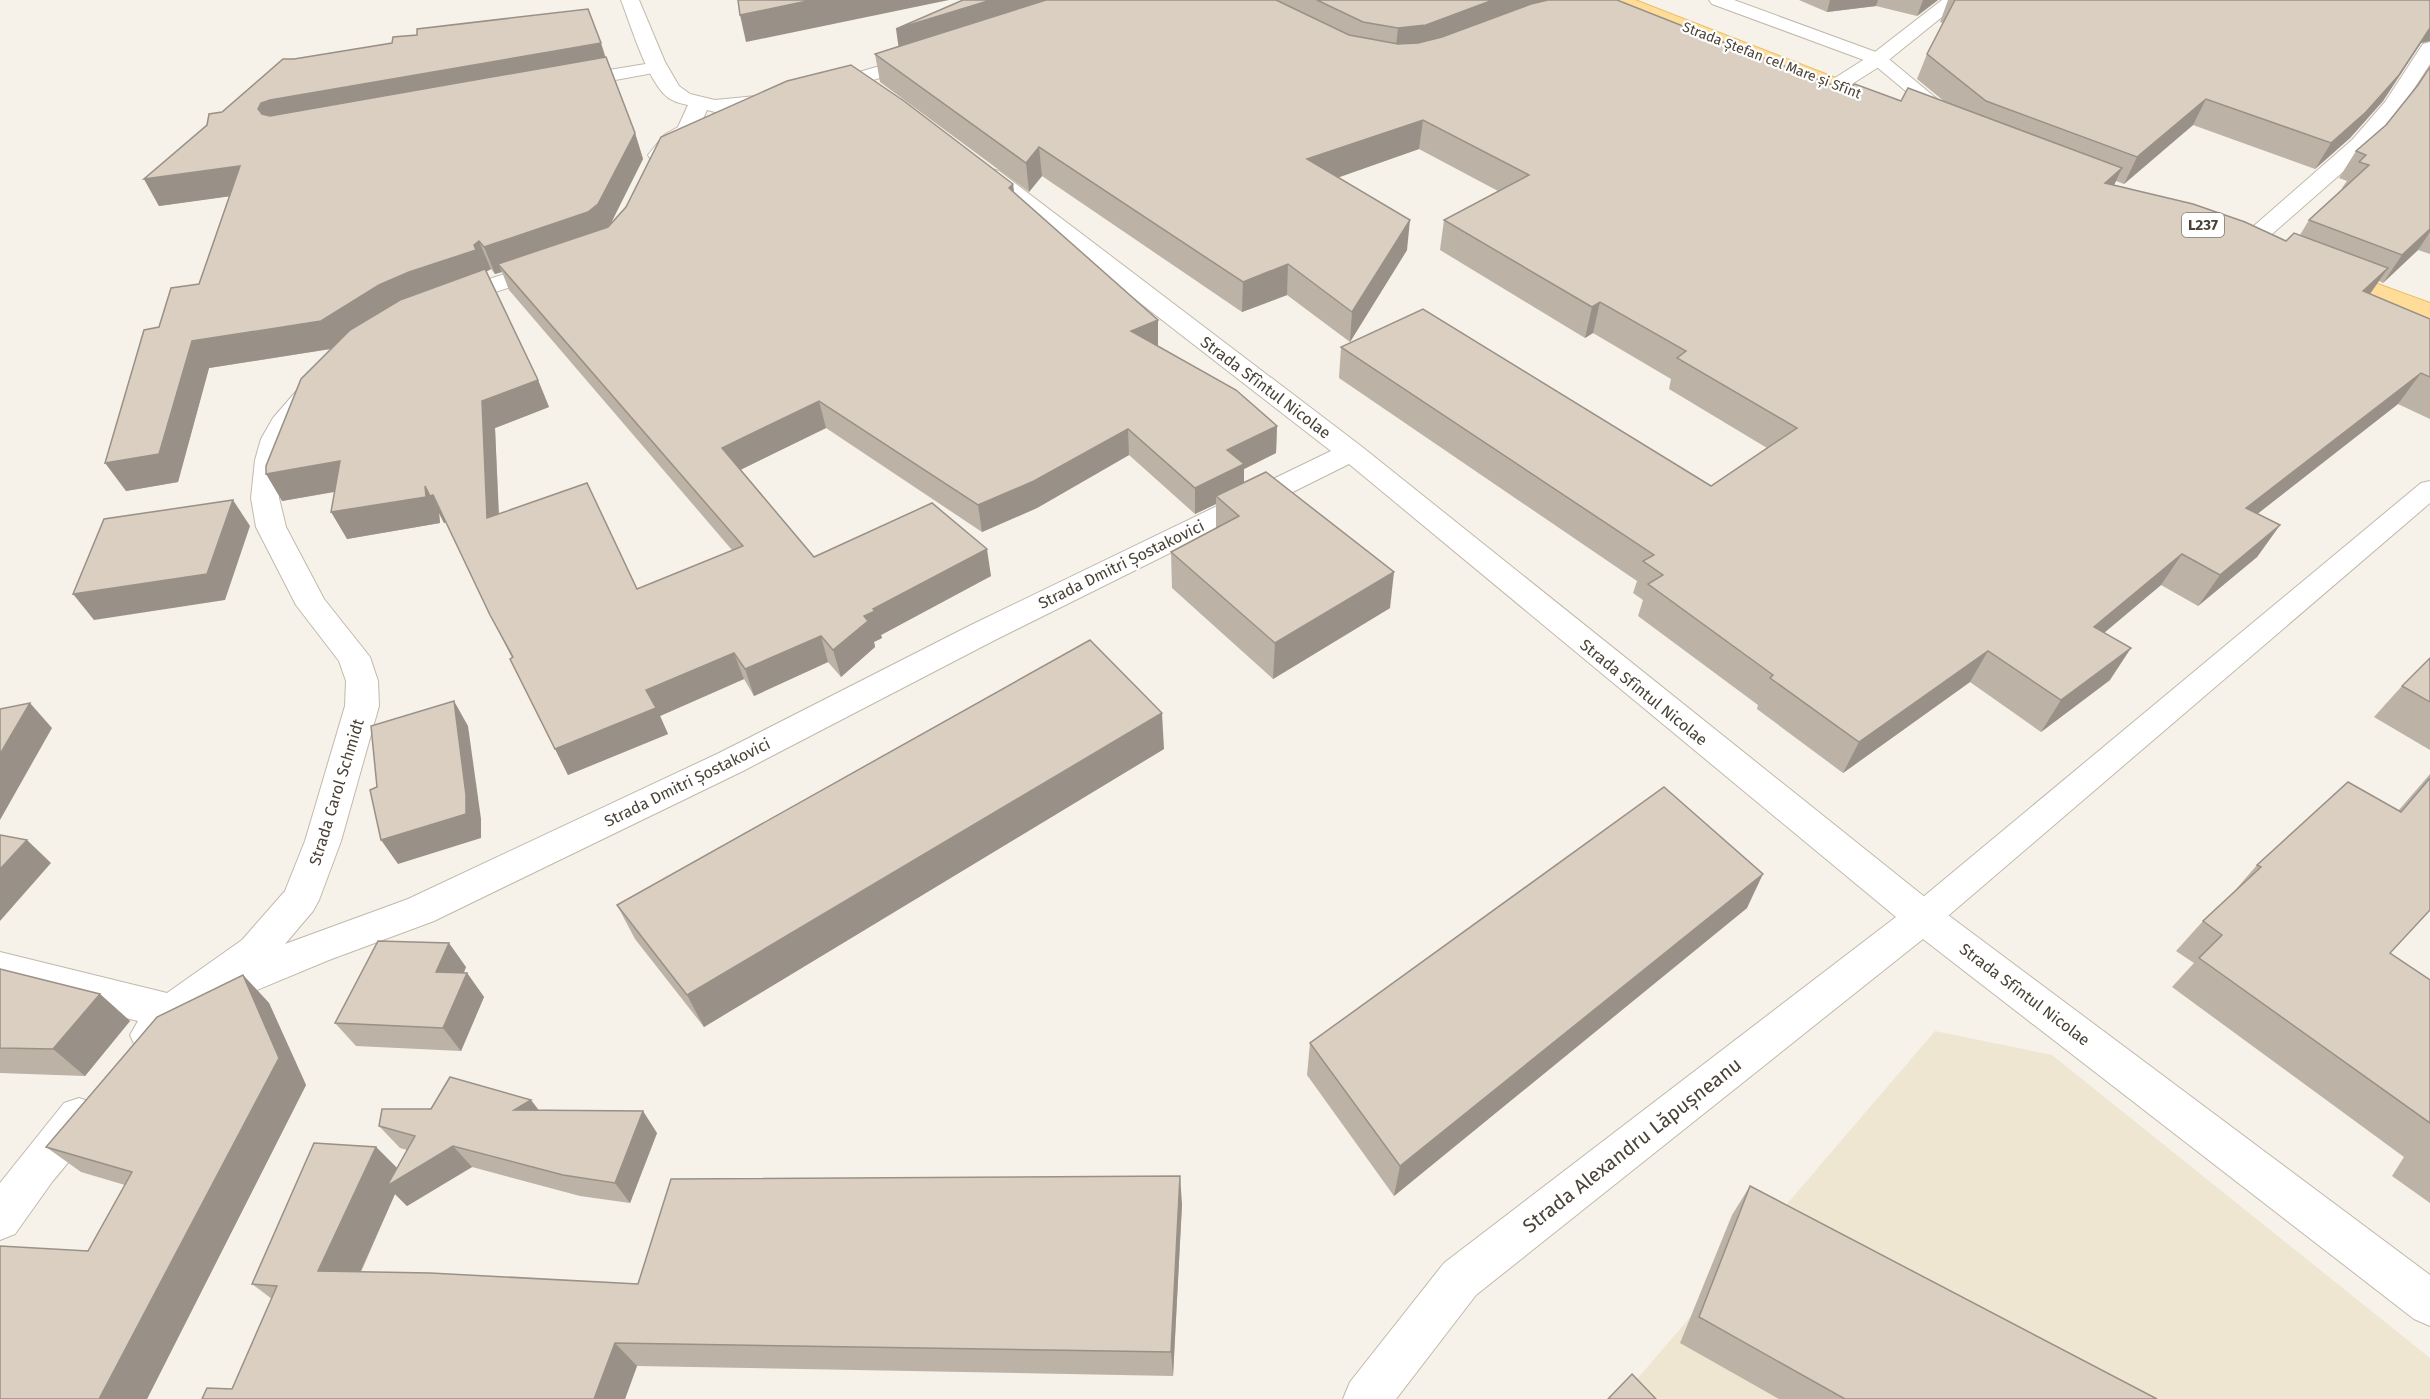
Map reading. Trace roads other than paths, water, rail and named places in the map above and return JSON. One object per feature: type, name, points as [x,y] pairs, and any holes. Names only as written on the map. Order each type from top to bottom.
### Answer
[{"type":"main road","name":"Strada Ștefan cel Mare și Sfînt","points":[[1622,2],[1966,133]]},
{"type":"main road","name":"L237","points":[[2226,234],[2259,247]]},
{"type":"main road","points":[[2312,267],[2430,312]]},
{"type":"street","points":[[630,0],[658,67],[671,90],[699,104],[736,105],[803,94],[859,80],[944,52]]},
{"type":"street","points":[[1837,85],[1878,59],[1954,0]]},
{"type":"street","points":[[1596,8],[1622,2]]},
{"type":"street","points":[[2259,247],[2360,145],[2393,106],[2430,48]]},
{"type":"street","points":[[859,80],[887,99]]},
{"type":"street","points":[[645,181],[660,154],[672,140],[687,131],[699,104]]},
{"type":"street","name":"Strada Sfîntul Nicolae","points":[[963,155],[1351,452],[1923,917],[2430,1303]]},
{"type":"street","points":[[422,310],[580,258]]},
{"type":"street","name":"Strada Carol Schmidt","points":[[128,1057],[172,1012],[255,952],[300,900],[323,841],[362,706],[362,681],[354,657],[312,605],[271,527],[265,498],[269,460],[275,439],[286,418],[330,371]]},
{"type":"street","name":"Strada Dmitri Șostakovici","points":[[172,1012],[258,972],[421,910],[731,762],[982,633],[1351,452]]},
{"type":"street","name":"Strada Alexandru Lăpușneanu","points":[[1368,1399],[1460,1279],[1923,917]]},
{"type":"street","points":[[0,969],[172,1012]]},
{"type":"street","points":[[0,1219],[37,1168],[98,1094]]},
{"type":"lane","points":[[1718,0],[1878,59],[1966,133]]},
{"type":"lane","points":[[552,86],[658,67]]},
{"type":"lane","points":[[1923,917],[2430,489]]}]
